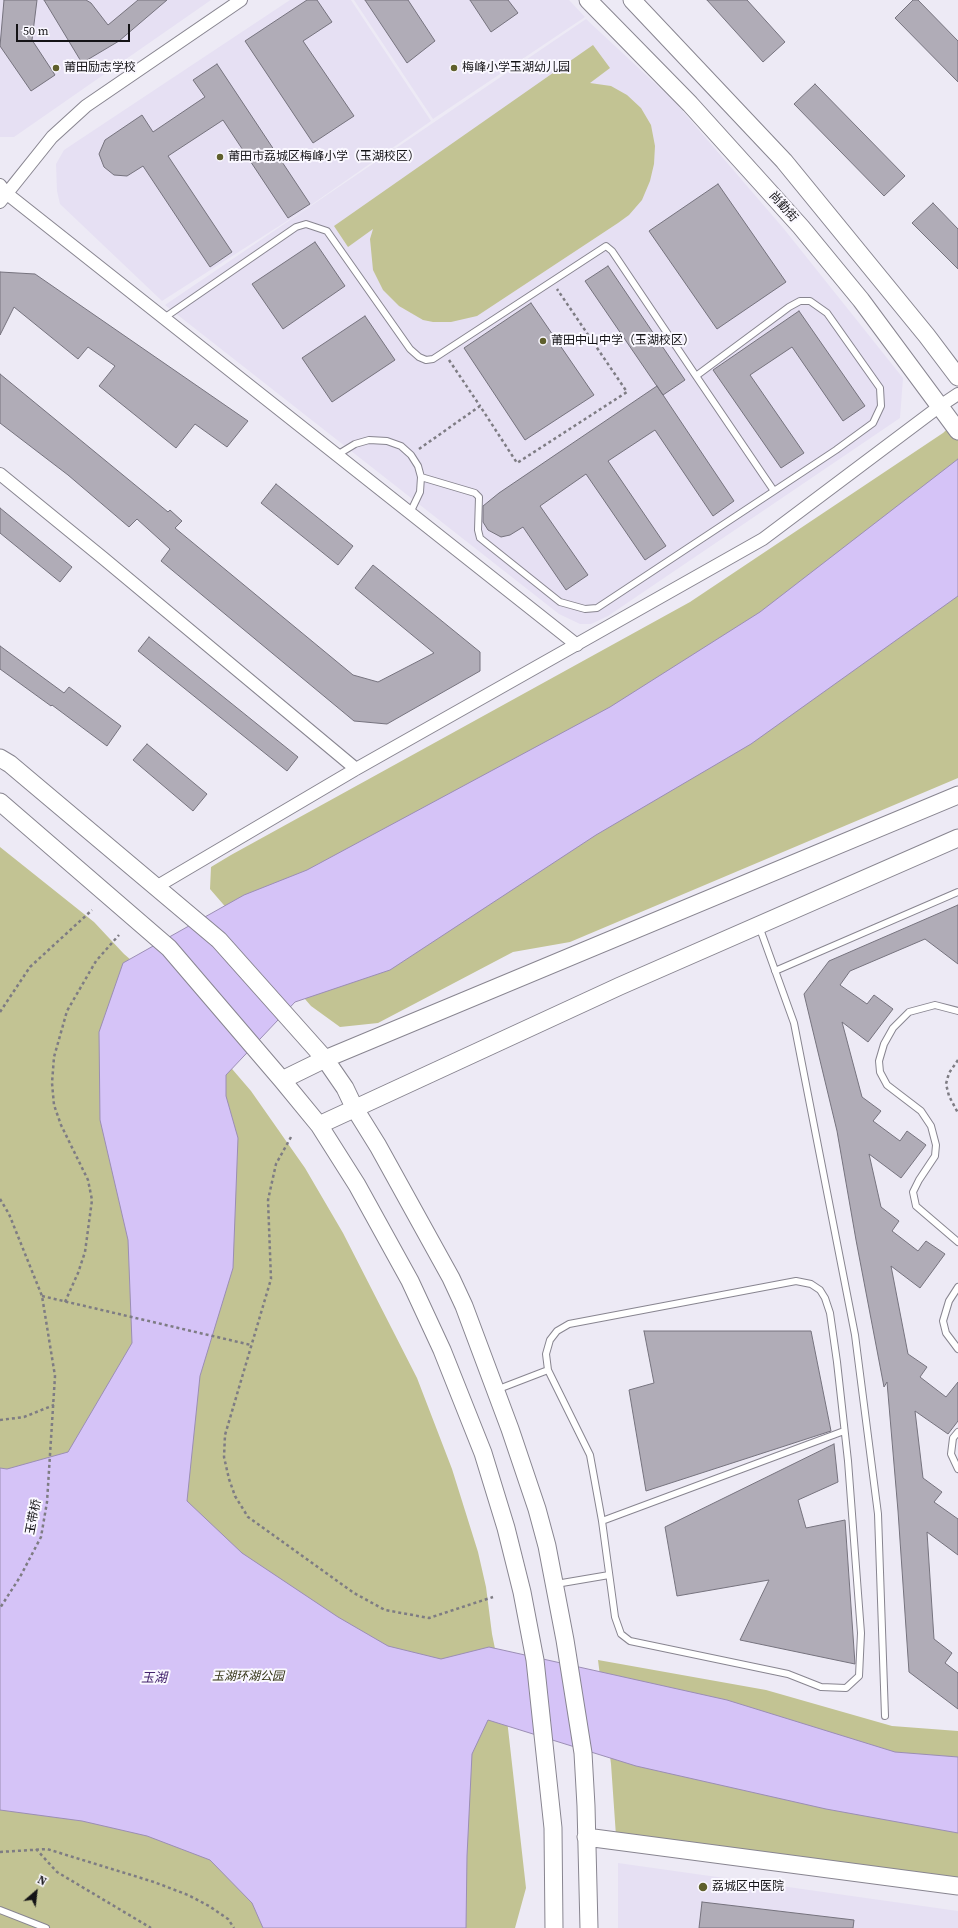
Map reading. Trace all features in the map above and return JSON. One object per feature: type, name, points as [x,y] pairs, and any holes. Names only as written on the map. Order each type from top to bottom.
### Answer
[{"type":"main road","name":"尚勤街","points":[[588,0],[690,104],[801,227],[862,300],[958,431]]},
{"type":"main road","points":[[632,0],[784,161],[958,377]]},
{"type":"main road","points":[[0,758],[10,764],[219,940],[325,1059],[345,1088],[354,1109],[378,1146],[451,1278],[464,1306],[537,1509],[555,1584],[582,1753],[588,1928]]},
{"type":"main road","points":[[282,1080],[325,1059],[958,795]]},
{"type":"main road","points":[[0,802],[169,948],[319,1124],[357,1185],[392,1247],[427,1316],[457,1386],[483,1453],[506,1528],[529,1625],[536,1667],[553,1828],[554,1928]]},
{"type":"main road","points":[[319,1124],[620,986],[957,839]]},
{"type":"main road","points":[[586,1836],[958,1886]]},
{"type":"street","points":[[241,0],[86,106],[52,137],[2,193],[164,318],[577,645]]},
{"type":"street","points":[[156,887],[356,769],[763,540],[958,394]]},
{"type":"street","points":[[0,474],[356,769]]},
{"type":"lane","points":[[164,318],[296,227],[306,224],[327,231],[410,349],[419,357],[426,360],[434,359],[606,246],[612,251],[774,491]]},
{"type":"lane","points":[[421,477],[475,493],[479,497],[478,530],[480,538],[560,602],[585,609],[597,608],[874,423],[881,406],[880,388],[827,312],[810,301],[800,301],[789,307],[696,376]]},
{"type":"lane","points":[[337,455],[355,444],[369,440],[387,441],[400,446],[411,455],[418,466],[421,477],[420,492],[410,513]]},
{"type":"lane","points":[[775,971],[958,892]]},
{"type":"lane","points":[[759,926],[794,1023],[855,1336],[878,1514],[885,1716]]},
{"type":"lane","points":[[958,1012],[935,1005],[909,1012],[894,1028],[884,1044],[879,1061],[880,1072],[887,1085],[921,1111],[931,1126],[936,1145],[935,1156],[913,1192],[916,1206],[958,1242]]},
{"type":"lane","points":[[796,1281],[811,1284],[820,1290],[825,1298],[830,1313],[844,1431],[861,1633],[859,1676],[846,1688],[821,1687],[788,1674],[630,1642],[621,1634],[615,1617],[602,1521],[590,1455],[548,1370],[546,1354],[550,1340],[557,1331],[569,1324],[796,1281]]},
{"type":"lane","points":[[958,1287],[949,1301],[943,1321],[946,1333],[958,1349]]},
{"type":"lane","points":[[495,1391],[548,1370]]},
{"type":"lane","points":[[602,1521],[844,1431]]},
{"type":"lane","points":[[958,1432],[953,1438],[951,1454],[958,1469]]},
{"type":"lane","points":[[555,1584],[609,1575]]},
{"type":"lane","points":[[0,1910],[46,1928]]},
{"type":"path","points":[[445,353],[517,463],[627,392],[552,282]]},
{"type":"path","points":[[411,455],[480,406]]},
{"type":"path","points":[[0,1012],[30,967],[92,910]]},
{"type":"path","points":[[65,1302],[78,1274],[85,1252],[92,1200],[88,1180],[54,1105],[52,1083],[54,1057],[67,1011],[96,961],[118,935]]},
{"type":"path","points":[[958,1060],[949,1073],[946,1084],[949,1096],[958,1112]]},
{"type":"path","points":[[291,1137],[276,1164],[268,1200],[271,1279],[225,1435],[224,1457],[235,1496],[248,1518],[354,1593],[385,1610],[429,1618],[493,1597]]},
{"type":"path","name":"玉带桥","points":[[0,1199],[9,1214],[42,1296],[55,1376],[46,1502],[40,1537],[20,1577],[0,1608]]},
{"type":"path","points":[[42,1296],[252,1345]]},
{"type":"path","points":[[0,1420],[24,1417],[54,1405]]},
{"type":"path","points":[[36,1849],[57,1872],[151,1928]]},
{"type":"path","points":[[0,1852],[47,1849],[154,1882],[188,1895],[210,1906],[228,1919],[234,1928]]},
{"type":"shaded area","name":"莆田励志学校","points":[[0,0],[211,0],[14,137],[0,137]]},
{"type":"shaded area","name":"莆田市荔城区梅峰小学（玉湖校区）","points":[[290,0],[351,0],[431,121],[301,212],[162,301],[60,204],[57,191],[56,164],[64,150]]},
{"type":"shaded area","name":"梅峰小学玉湖幼儿园","points":[[354,0],[569,0],[585,17],[433,119]]},
{"type":"shaded area","name":"莆田中山中学（玉湖校区）","points":[[586,19],[674,101],[784,229],[903,378],[900,418],[608,616],[591,624],[580,624],[559,614],[165,305]]},
{"type":"shaded area","name":"荔城区中医院","points":[[618,1863],[958,1911],[958,1928],[618,1928]]},
{"type":"green space","points":[[593,45],[610,68],[590,83],[611,86],[627,95],[641,108],[651,125],[655,146],[654,164],[650,181],[642,200],[629,215],[618,223],[477,316],[451,322],[433,322],[423,320],[399,306],[383,290],[373,270],[370,239],[373,229],[348,247],[334,226]]},
{"type":"green space","points":[[958,419],[958,778],[570,942],[513,952],[378,1023],[340,1027],[311,1006],[210,889],[211,867],[690,602],[943,433]]},
{"type":"green space","name":"玉湖环湖公园","points":[[0,847],[94,922],[124,954],[160,985],[251,1091],[305,1168],[343,1233],[417,1378],[452,1469],[478,1552],[486,1587],[492,1634],[504,1693],[526,1888],[515,1928],[0,1928]]},
{"type":"green space","points":[[598,1660],[766,1690],[892,1726],[958,1731],[958,1881],[616,1836],[611,1764]]},
{"type":"water","name":"玉湖","points":[[958,459],[958,596],[751,744],[596,835],[390,970],[295,1002],[226,1075],[226,1096],[238,1138],[233,1268],[200,1376],[187,1501],[242,1553],[338,1617],[388,1646],[441,1659],[489,1647],[727,1700],[895,1752],[958,1757],[958,1833],[826,1809],[636,1766],[488,1720],[472,1754],[467,1856],[466,1928],[263,1928],[252,1903],[210,1860],[147,1836],[82,1821],[0,1810],[0,1468],[7,1469],[68,1452],[132,1343],[128,1240],[100,1120],[99,1032],[123,963],[244,895],[307,870],[610,707],[760,612]]},
{"type":"building","points":[[4,0],[37,0],[32,40],[55,75],[31,91],[0,46]]},
{"type":"building","points":[[44,0],[86,0],[91,3],[108,25],[138,0],[167,0],[119,41],[82,63]]},
{"type":"building","points":[[307,0],[317,0],[332,22],[303,41],[354,116],[313,143],[245,41]]},
{"type":"building","points":[[365,0],[408,0],[435,41],[407,63]]},
{"type":"building","points":[[470,0],[508,0],[518,13],[491,32]]},
{"type":"building","points":[[707,0],[747,0],[785,42],[763,62]]},
{"type":"building","points":[[913,0],[918,0],[958,41],[958,82],[895,18]]},
{"type":"building","points":[[217,64],[310,204],[288,218],[223,120],[168,156],[232,252],[210,267],[143,166],[127,176],[114,175],[104,167],[99,154],[105,140],[142,115],[153,132],[205,97],[193,80]]},
{"type":"building","points":[[815,84],[905,176],[884,196],[794,104]]},
{"type":"building","points":[[718,184],[786,282],[717,329],[649,231]]},
{"type":"building","points":[[933,203],[958,229],[958,269],[912,223]]},
{"type":"building","points":[[315,242],[345,286],[283,329],[252,284]]},
{"type":"building","points":[[608,266],[685,380],[663,395],[585,281]]},
{"type":"building","points":[[0,272],[35,274],[248,421],[227,447],[195,424],[176,448],[99,386],[115,366],[88,347],[78,359],[14,307],[0,335]]},
{"type":"building","points":[[531,303],[594,395],[525,440],[464,348]]},
{"type":"building","points":[[799,311],[865,406],[843,421],[792,347],[750,375],[804,453],[781,468],[713,370]]},
{"type":"building","points":[[365,316],[395,360],[332,402],[302,358]]},
{"type":"building","points":[[0,374],[168,512],[170,510],[182,521],[175,528],[353,675],[378,682],[434,653],[355,588],[373,565],[480,652],[480,671],[387,724],[354,721],[161,561],[170,549],[137,519],[129,527],[68,475],[0,423]]},
{"type":"building","points":[[657,386],[734,501],[713,516],[655,430],[608,461],[666,546],[645,560],[586,474],[540,506],[588,575],[566,590],[523,527],[510,535],[501,537],[488,530],[483,522],[483,506],[499,493]]},
{"type":"building","points":[[276,484],[353,546],[338,565],[261,503]]},
{"type":"building","points":[[0,508],[72,567],[60,582],[0,533]]},
{"type":"building","points":[[149,637],[298,757],[287,771],[138,651]]},
{"type":"building","points":[[0,646],[64,693],[69,687],[121,726],[107,746],[0,669]]},
{"type":"building","points":[[147,744],[207,794],[193,811],[133,760]]},
{"type":"building","points":[[958,905],[958,964],[925,939],[850,971],[840,985],[867,1004],[874,995],[893,1009],[868,1042],[842,1022],[862,1097],[881,1111],[873,1121],[900,1141],[907,1131],[926,1145],[901,1178],[869,1154],[881,1207],[899,1221],[892,1231],[918,1251],[926,1241],[945,1254],[920,1288],[891,1266],[908,1354],[927,1367],[920,1377],[946,1397],[958,1382],[958,1421],[948,1434],[915,1411],[923,1478],[942,1492],[934,1502],[958,1519],[958,1555],[927,1532],[934,1639],[952,1653],[945,1663],[958,1673],[958,1709],[909,1672],[898,1511],[887,1382],[884,1387],[837,1131],[804,994],[829,961]]},
{"type":"building","points":[[644,1331],[811,1331],[831,1431],[646,1491],[629,1390],[654,1383]]},
{"type":"building","points":[[834,1444],[838,1482],[798,1500],[806,1528],[845,1520],[855,1664],[740,1640],[769,1580],[677,1596],[665,1527]]},
{"type":"building","points":[[702,1902],[854,1920],[853,1928],[699,1928]]},
{"type":"place","name":"莆田励志学校","points":[[56,68]]},
{"type":"place","name":"梅峰小学玉湖幼儿园","points":[[454,68]]},
{"type":"place","name":"莆田市荔城区梅峰小学（玉湖校区）","points":[[220,157]]},
{"type":"place","name":"莆田中山中学（玉湖校区）","points":[[543,341]]},
{"type":"place","name":"荔城区中医院","points":[[703,1887]]}]
